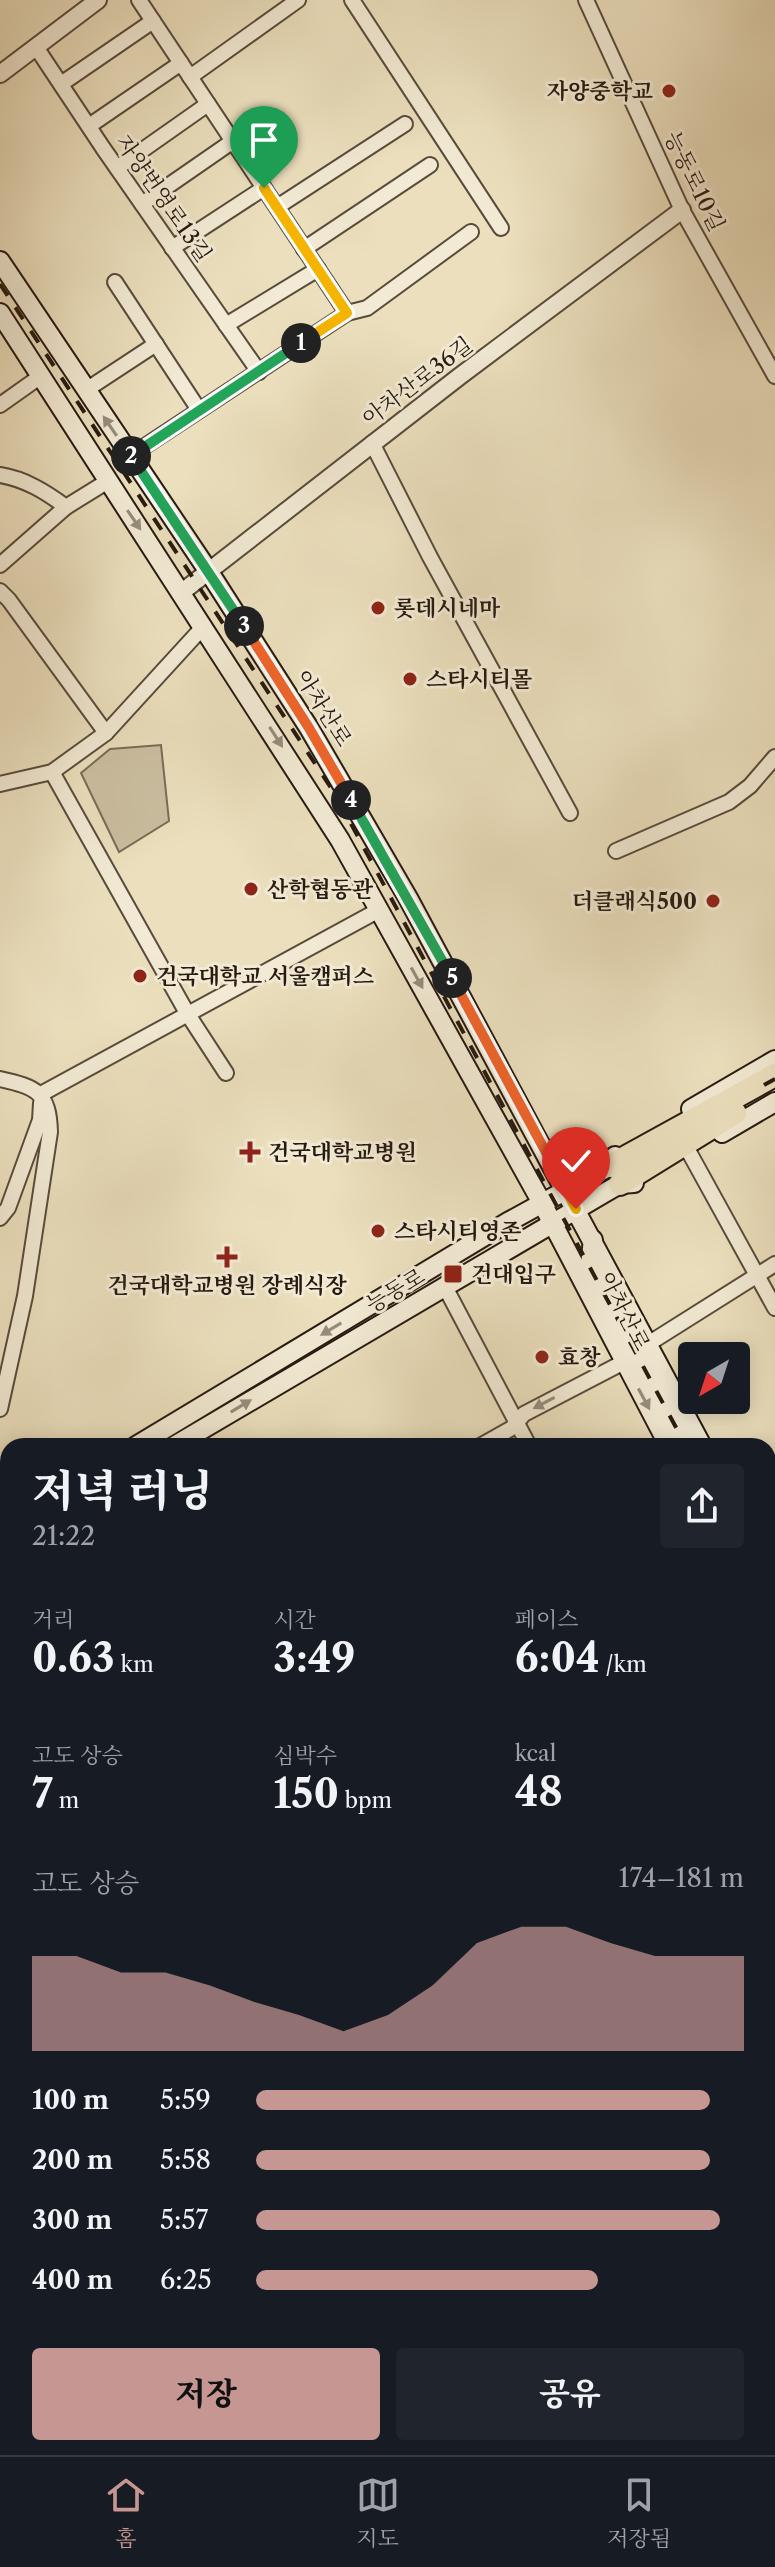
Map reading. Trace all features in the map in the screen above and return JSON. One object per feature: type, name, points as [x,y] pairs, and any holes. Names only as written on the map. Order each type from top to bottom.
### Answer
[{"type":"highway","points":[[615,1175],[775,1075]]},
{"type":"highway","name":"능동로","points":[[615,1175],[775,1089]]},
{"type":"main road","name":"아차산로","points":[[0,261],[209,572],[309,728],[408,898],[698,1438]]},
{"type":"main road","name":"아차산로","points":[[0,313],[300,774],[553,1223],[665,1438]]},
{"type":"main road","name":"능동로","points":[[187,1438],[576,1209],[615,1175],[616,1154],[775,1060]]},
{"type":"main road","name":"능동로","points":[[149,1438],[566,1189],[615,1175],[636,1183],[775,1102]]},
{"type":"main road","points":[[593,1240],[590,1264],[682,1438]]},
{"type":"main road","points":[[569,1255],[590,1264]]},
{"type":"street","points":[[0,74],[98,0]]},
{"type":"street","points":[[139,0],[347,313]]},
{"type":"street","points":[[190,77],[298,0]]},
{"type":"street","points":[[352,0],[501,228]]},
{"type":"street","name":"능동로10길","points":[[586,0],[682,210],[775,375]]},
{"type":"street","points":[[61,84],[153,21]]},
{"type":"street","name":"자양번영로13길","points":[[36,47],[259,372]]},
{"type":"street","points":[[89,126],[181,63]]},
{"type":"street","points":[[117,168],[208,104]]},
{"type":"street","points":[[277,207],[405,124]]},
{"type":"street","points":[[142,204],[233,141]]},
{"type":"street","points":[[304,249],[430,165]]},
{"type":"street","points":[[172,248],[264,188]]},
{"type":"street","name":"아차산로36길","points":[[182,592],[372,443],[682,210]]},
{"type":"street","points":[[130,456],[347,313],[367,308],[471,232]]},
{"type":"street","points":[[226,325],[318,269]]},
{"type":"street","points":[[115,282],[199,410]]},
{"type":"street","points":[[86,390],[156,344]]},
{"type":"street","points":[[0,405],[41,376]]},
{"type":"street","points":[[372,443],[570,813]]},
{"type":"street","points":[[0,475],[15,477],[46,492],[66,507]]},
{"type":"street","points":[[0,565],[66,507],[108,481]]},
{"type":"street","points":[[0,591],[106,733]]},
{"type":"street","points":[[0,784],[52,772],[106,733],[204,626]]},
{"type":"street","points":[[616,851],[729,802],[750,786],[775,757]]},
{"type":"street","points":[[52,772],[187,1013],[226,1073]]},
{"type":"street","points":[[41,1094],[379,910]]},
{"type":"street","points":[[0,1079],[29,1086],[41,1094],[50,1118],[25,1296],[0,1409]]},
{"type":"street","points":[[0,1218],[8,1208],[40,1120],[41,1094]]},
{"type":"street","points":[[689,1152],[775,1308]]},
{"type":"street","points":[[648,1344],[775,1264]]},
{"type":"street","points":[[444,1285],[525,1438]]},
{"type":"street","points":[[493,1438],[517,1423],[524,1414],[624,1362]]},
{"type":"shaded area","points":[[161,745],[169,821],[119,852],[81,773],[110,749]]},
{"type":"railway","points":[[0,284],[335,794],[682,1438]]},
{"type":"railway","points":[[764,1085],[775,1079]]},
{"type":"place","name":"자양중학교","points":[[669,91]]},
{"type":"place","name":"롯데시네마","points":[[378,608]]},
{"type":"place","name":"스타시티몰","points":[[410,679]]},
{"type":"place","name":"산학협동관","points":[[251,889]]},
{"type":"place","name":"더클래식500","points":[[713,901]]},
{"type":"place","name":"건국대학교 서울캠퍼스","points":[[140,976]]},
{"type":"place","name":"건국대학교병원","points":[[250,1152]]},
{"type":"place","name":"스타시티영존","points":[[378,1231]]},
{"type":"place","name":"건국대학교병원 장례식장","points":[[227,1257]]},
{"type":"place","name":"건대입구","points":[[453,1274]]},
{"type":"place","name":"효창","points":[[542,1357]]},
{"type":"route","points":[[264,188],[347,313],[130,456],[309,728],[408,898],[576,1209]]}]
